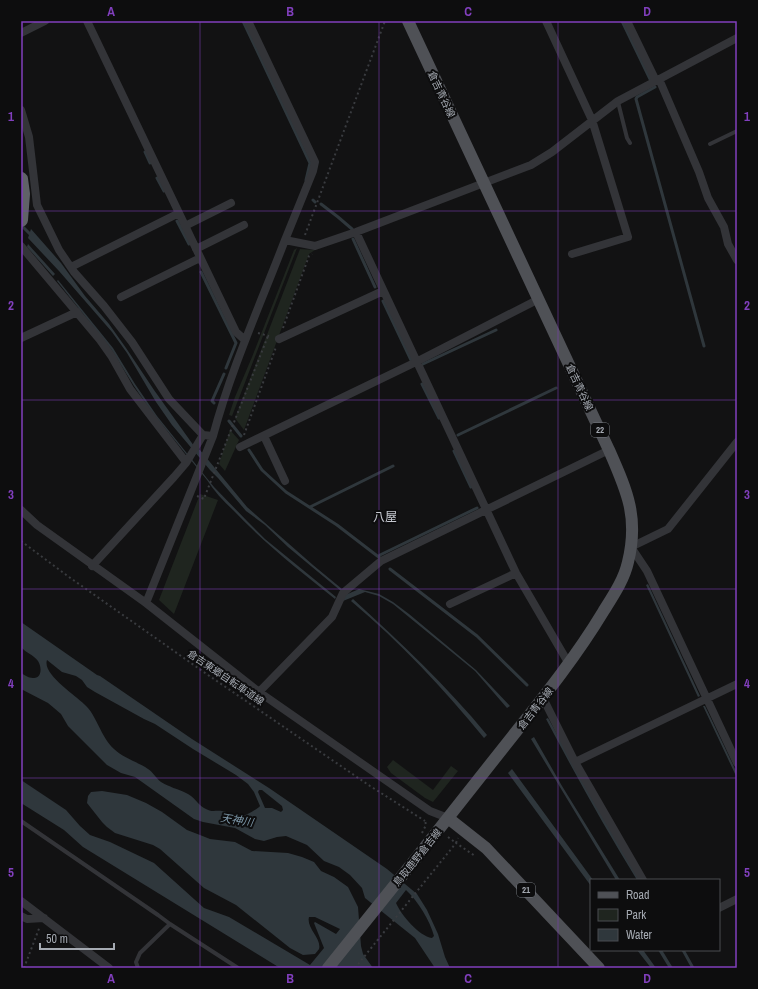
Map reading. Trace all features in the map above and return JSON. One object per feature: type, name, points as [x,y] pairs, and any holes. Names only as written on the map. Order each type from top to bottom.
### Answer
[{"type":"highway","points":[[21,179],[23,194],[21,220]]},
{"type":"main road","name":"倉吉青谷線","points":[[408,21],[609,450],[625,486],[633,526],[628,563],[619,585],[593,628],[543,698],[448,818]]},
{"type":"main road","name":"鳥取鹿野倉吉線","points":[[328,968],[448,818]]},
{"type":"main road","name":"21","points":[[448,818],[486,848],[599,968]]},
{"type":"street","points":[[21,33],[45,21]]},
{"type":"street","points":[[87,21],[236,332],[246,340]]},
{"type":"street","points":[[146,603],[207,452],[221,407],[313,171],[315,162],[248,21]]},
{"type":"street","points":[[546,21],[592,120],[628,237],[572,254]]},
{"type":"street","points":[[627,21],[657,80],[699,172],[708,198],[724,227],[728,244],[737,260]]},
{"type":"street","points":[[285,240],[315,246],[356,232],[531,165],[552,152],[618,101],[737,38]]},
{"type":"street","points":[[21,110],[29,137],[37,206],[59,250],[132,342],[169,400],[203,435],[213,436]]},
{"type":"street","points":[[185,226],[231,203]]},
{"type":"street","points":[[71,267],[179,213]]},
{"type":"street","points":[[196,249],[244,225]]},
{"type":"street","points":[[356,232],[516,573],[568,664]]},
{"type":"street","points":[[21,246],[77,312],[112,357],[130,390],[186,462]]},
{"type":"street","points":[[121,297],[200,258]]},
{"type":"street","points":[[279,339],[383,291]]},
{"type":"street","points":[[240,447],[416,362],[539,299]]},
{"type":"street","points":[[21,338],[77,312]]},
{"type":"street","points":[[92,566],[186,462],[203,435]]},
{"type":"street","points":[[264,436],[285,480]]},
{"type":"street","points":[[737,442],[668,529],[631,547],[648,571],[706,699],[737,763]]},
{"type":"street","points":[[259,692],[332,617],[343,593],[381,561],[609,450]]},
{"type":"street","points":[[21,510],[37,525],[92,566],[146,603],[259,692],[430,811],[448,818]]},
{"type":"street","points":[[450,604],[516,573]]},
{"type":"street","points":[[575,762],[737,684]]},
{"type":"street","points":[[543,698],[575,762],[642,879]]},
{"type":"street","points":[[720,908],[737,899]]},
{"type":"street","points":[[21,901],[109,968]]},
{"type":"street","points":[[21,916],[26,919],[44,918]]},
{"type":"lane","points":[[618,101],[627,138],[630,143]]},
{"type":"lane","points":[[710,144],[737,131]]},
{"type":"lane","points":[[21,821],[152,910],[170,924],[238,968]]},
{"type":"lane","points":[[138,968],[136,962],[140,953],[170,924]]},
{"type":"path","points":[[302,244],[385,21]]},
{"type":"path","points":[[258,333],[279,339]]},
{"type":"path","points":[[196,496],[204,499],[268,336]]},
{"type":"path","name":"倉吉東郷自転車道線","points":[[21,542],[75,582],[208,675],[370,786],[425,821]]},
{"type":"path","points":[[422,833],[426,825],[424,817]]},
{"type":"path","points":[[448,837],[474,856]]},
{"type":"path","points":[[355,968],[456,842]]},
{"type":"path","points":[[24,968],[44,918]]},
{"type":"green space","points":[[297,248],[232,416],[229,415],[294,250]]},
{"type":"green space","points":[[300,249],[315,250],[309,254],[244,430],[235,418]]},
{"type":"green space","points":[[230,430],[239,440],[225,471],[219,464]]},
{"type":"green space","points":[[200,494],[218,500],[174,614],[159,600]]},
{"type":"green space","points":[[393,760],[433,790],[451,766],[458,771],[433,802],[425,798],[391,773],[387,767]]},
{"type":"water","points":[[31,229],[61,263],[85,296],[109,324],[194,446],[200,450],[247,507],[342,589],[341,591],[288,547],[265,525],[246,511],[210,470],[172,425],[156,402],[127,353],[112,332],[28,238]]},
{"type":"water","points":[[28,244],[55,274],[53,276],[27,247]]},
{"type":"water","points":[[58,280],[113,348],[157,416],[214,487],[265,539],[336,597],[335,599],[270,545],[219,496],[151,411],[111,349],[57,281]]},
{"type":"water","points":[[648,584],[700,696],[698,697],[646,585]]},
{"type":"water","points":[[359,589],[379,594],[409,614],[476,670],[510,706],[507,708],[475,671],[393,604],[379,596],[365,592],[343,601],[343,596]]},
{"type":"water","points":[[353,599],[406,648],[456,699],[487,735],[484,738],[421,666],[351,601]]},
{"type":"water","name":"天神川","points":[[21,622],[97,675],[192,739],[269,788],[387,869],[417,894],[427,910],[438,934],[450,968],[435,968],[415,938],[365,898],[362,888],[350,875],[339,867],[324,861],[307,845],[286,836],[264,841],[255,839],[235,828],[194,819],[135,777],[121,773],[107,765],[68,726],[61,714],[48,703],[21,689],[21,673],[30,678],[36,678],[40,675],[41,669],[36,659],[21,647]],"holes":[[[47,660],[62,672],[76,676],[82,680],[87,687],[95,692],[155,724],[236,775],[248,784],[254,792],[260,806],[250,813],[239,817],[224,811],[213,811],[202,807],[189,794],[161,782],[150,770],[122,755],[109,744],[96,720],[88,709],[49,672]],[[259,790],[262,790],[282,806],[283,810],[281,812],[272,808],[265,808],[258,792]],[[406,890],[423,912],[430,924],[434,936],[432,938],[416,929],[406,919],[396,903]]]},
{"type":"water","points":[[703,706],[705,706],[737,773],[737,778]]},
{"type":"water","points":[[548,718],[639,879],[636,879],[613,841],[546,719]]},
{"type":"water","points":[[534,737],[562,786],[619,879],[615,879],[531,739]]},
{"type":"water","points":[[512,769],[592,879],[590,879],[590,885],[508,773]]},
{"type":"water","points":[[21,780],[66,810],[90,835],[110,842],[154,863],[204,908],[229,917],[310,965],[324,948],[314,923],[315,922],[336,934],[340,929],[315,917],[309,917],[310,925],[318,941],[319,949],[315,954],[303,955],[290,948],[236,905],[204,888],[160,849],[153,845],[115,833],[102,822],[87,803],[88,796],[91,792],[102,791],[127,795],[162,812],[187,830],[210,839],[235,842],[252,851],[288,853],[314,862],[321,871],[334,877],[348,887],[358,907],[363,954],[373,968],[280,968],[83,847],[64,830],[21,803]]},
{"type":"water","points":[[638,951],[644,951],[656,968],[651,968]]},
{"type":"water","points":[[659,951],[663,951],[673,968],[669,968]]},
{"type":"waterway","points":[[243,21],[310,163],[306,180]]},
{"type":"waterway","points":[[622,21],[650,79]]},
{"type":"waterway","points":[[655,87],[636,99],[704,346]]},
{"type":"waterway","points":[[145,152],[150,163]]},
{"type":"waterway","points":[[157,178],[164,191]]},
{"type":"waterway","points":[[321,204],[352,229]]},
{"type":"waterway","points":[[177,221],[189,244]]},
{"type":"waterway","points":[[21,225],[32,236]]},
{"type":"waterway","points":[[353,239],[375,287]]},
{"type":"waterway","points":[[201,272],[236,343],[226,368]]},
{"type":"waterway","points":[[383,301],[411,360]]},
{"type":"waterway","points":[[423,364],[496,330]]},
{"type":"waterway","points":[[214,403],[212,401],[224,374]]},
{"type":"waterway","points":[[422,384],[439,418]]},
{"type":"waterway","points":[[458,435],[556,388]]},
{"type":"waterway","points":[[229,421],[241,436]]},
{"type":"waterway","points":[[249,450],[262,470],[286,492],[337,525],[380,558]]},
{"type":"waterway","points":[[454,451],[471,487]]},
{"type":"waterway","points":[[310,507],[393,466]]},
{"type":"waterway","points":[[380,555],[477,508]]},
{"type":"waterway","points":[[390,569],[477,636],[527,685]]},
{"type":"waterway","points":[[684,951],[693,968]]},
{"type":"district","name":"八屋","points":[[385,517]]}]
